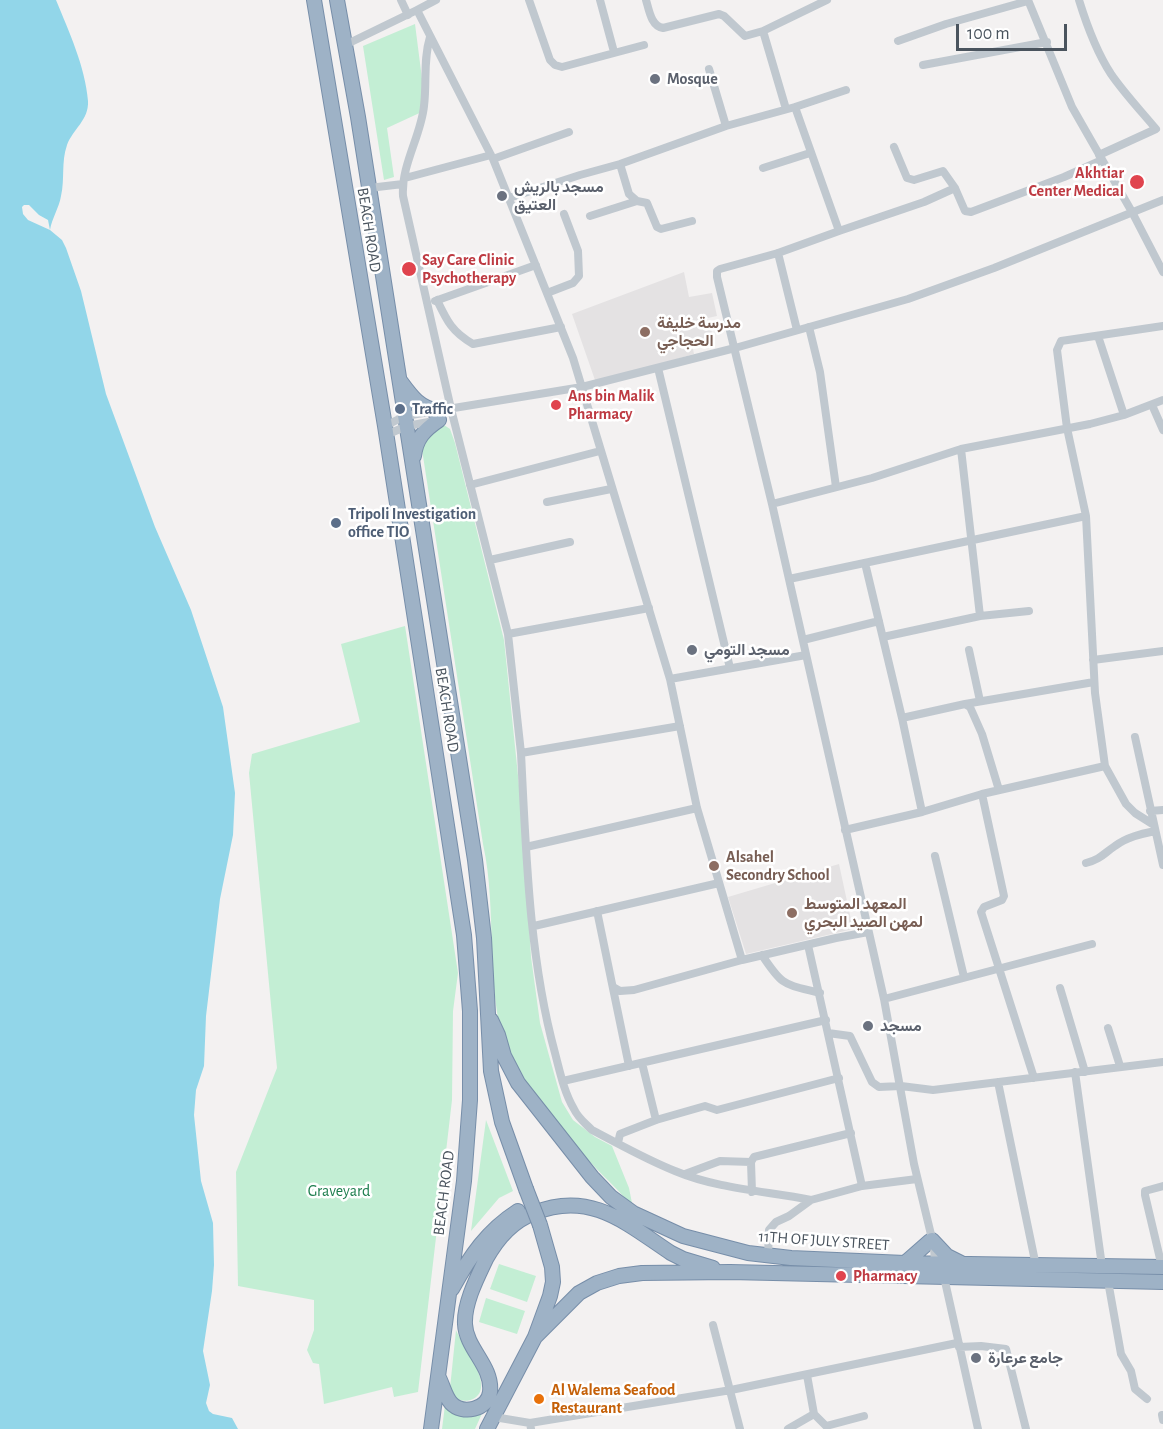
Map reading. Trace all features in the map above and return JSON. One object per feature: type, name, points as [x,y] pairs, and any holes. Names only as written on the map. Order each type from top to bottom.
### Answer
[{"type":"highway","name":"BEACH ROAD","points":[[314,0],[386,431],[464,935],[470,1011],[470,1100],[464,1181],[431,1429]]},
{"type":"highway","name":"BEACH ROAD","points":[[337,0],[475,860],[484,938],[489,1051],[496,1097],[512,1153],[540,1225],[552,1267],[553,1282],[546,1310],[535,1337]]},
{"type":"highway","points":[[399,379],[415,401],[429,409],[444,413]]},
{"type":"highway","points":[[413,465],[416,445],[421,435],[444,413]]},
{"type":"highway","name":"11TH OF JULY STREET","points":[[488,1012],[504,1056],[518,1083],[592,1177],[611,1197],[633,1213],[683,1236],[713,1245],[768,1256],[905,1263],[1102,1266],[1163,1282]]},
{"type":"highway","points":[[447,1299],[477,1246],[493,1228],[523,1208],[561,1197],[606,1203],[633,1213]]},
{"type":"highway","points":[[438,1376],[448,1399],[456,1407],[472,1409],[486,1401],[490,1393],[486,1370],[468,1339],[465,1327],[473,1290],[479,1274],[498,1241],[523,1217],[551,1206],[571,1204],[603,1211],[683,1259],[730,1272]]},
{"type":"highway","points":[[905,1263],[931,1240],[947,1256],[966,1264]]},
{"type":"highway","name":"11TH OF JULY STREET","points":[[535,1337],[579,1293],[597,1283],[619,1276],[672,1272],[730,1272],[1108,1281],[1139,1275],[1162,1267]]},
{"type":"highway","points":[[491,1423],[535,1337]]},
{"type":"street","points":[[401,0],[408,15]]},
{"type":"street","points":[[345,45],[436,0]]},
{"type":"street","points":[[529,0],[550,60],[555,65],[562,67],[644,45]]},
{"type":"street","points":[[600,0],[614,52]]},
{"type":"street","points":[[646,0],[654,23],[658,27],[663,28],[719,14],[745,36],[763,31],[828,0]]},
{"type":"street","points":[[898,41],[1028,0],[1072,107],[1132,212],[1163,272]]},
{"type":"street","points":[[894,147],[907,178],[914,180],[943,171],[955,188],[965,211],[971,212],[1064,177],[1160,128],[1112,76],[1103,62],[1089,31],[1080,0]]},
{"type":"street","points":[[417,10],[492,157],[510,198],[582,387],[670,679],[697,808],[742,960]]},
{"type":"street","points":[[763,31],[790,108],[810,153],[839,231]]},
{"type":"street","points":[[430,37],[425,54],[424,105],[420,130],[404,181],[403,196],[428,303],[444,413],[470,485],[508,634],[521,753],[526,847],[543,1011],[563,1081],[570,1102],[580,1120],[592,1130],[618,1143],[685,1174],[752,1192],[811,1200]]},
{"type":"street","points":[[923,65],[1047,42]]},
{"type":"street","points":[[710,69],[726,126]]},
{"type":"street","points":[[510,198],[620,164],[726,126],[846,90]]},
{"type":"street","points":[[369,189],[492,157],[569,132]]},
{"type":"street","points":[[764,168],[810,153]]},
{"type":"street","points":[[620,164],[629,194],[637,201]]},
{"type":"street","points":[[930,1263],[931,1240],[917,1179],[884,999],[717,271],[724,267],[777,253],[924,202],[955,188]]},
{"type":"street","points":[[386,431],[406,421],[582,387],[658,368],[908,299],[1163,200]]},
{"type":"street","points":[[590,216],[637,201],[647,203],[656,224],[661,229],[692,221]]},
{"type":"street","points":[[547,293],[573,283],[579,276],[578,251],[564,214]]},
{"type":"street","points":[[777,253],[797,330]]},
{"type":"street","points":[[428,303],[536,265]]},
{"type":"street","points":[[437,300],[447,322],[459,336],[473,344],[561,327]]},
{"type":"street","points":[[809,327],[820,372],[836,487]]},
{"type":"street","points":[[1154,828],[1126,804],[1106,766],[1094,682],[1086,516],[1067,428],[1057,350],[1061,341],[1163,327]]},
{"type":"street","points":[[1098,336],[1124,415]]},
{"type":"street","points":[[658,368],[730,668]]},
{"type":"street","points":[[772,504],[872,478],[961,449],[1124,415],[1163,400]]},
{"type":"street","points":[[1152,405],[1163,430]]},
{"type":"street","points":[[961,449],[980,616]]},
{"type":"street","points":[[470,485],[600,451]]},
{"type":"street","points":[[547,502],[611,489]]},
{"type":"street","points":[[789,579],[1086,516]]},
{"type":"street","points":[[490,560],[570,542]]},
{"type":"street","points":[[865,563],[922,812]]},
{"type":"street","points":[[508,634],[649,608]]},
{"type":"street","points":[[883,637],[980,616],[1029,611]]},
{"type":"street","points":[[803,640],[879,621]]},
{"type":"street","points":[[969,650],[980,701]]},
{"type":"street","points":[[1093,660],[1163,651]]},
{"type":"street","points":[[670,679],[806,655]]},
{"type":"street","points":[[902,718],[980,701],[1094,682]]},
{"type":"street","points":[[965,704],[970,707],[979,726],[999,790]]},
{"type":"street","points":[[521,753],[680,726]]},
{"type":"street","points":[[1136,737],[1163,865]]},
{"type":"street","points":[[845,830],[922,812],[982,794],[1106,766]]},
{"type":"street","points":[[982,794],[1004,896],[1002,900],[984,907],[981,912],[1034,1078]]},
{"type":"street","points":[[526,847],[697,808]]},
{"type":"street","points":[[1150,811],[1163,810]]},
{"type":"street","points":[[1086,862],[1100,859],[1115,845],[1154,828]]},
{"type":"street","points":[[934,856],[964,977]]},
{"type":"street","points":[[534,926],[720,883]]},
{"type":"street","points":[[597,911],[629,1066]]},
{"type":"street","points":[[613,987],[620,991],[634,990],[762,955],[868,932]]},
{"type":"street","points":[[884,999],[1092,944]]},
{"type":"street","points":[[808,945],[862,1186]]},
{"type":"street","points":[[762,955],[781,982],[820,993]]},
{"type":"street","points":[[1060,988],[1085,1072]]},
{"type":"street","points":[[563,1081],[826,1020]]},
{"type":"street","points":[[1108,1028],[1120,1066]]},
{"type":"street","points":[[828,1033],[850,1036],[875,1086],[933,1090],[1163,1062]]},
{"type":"street","points":[[642,1063],[656,1120]]},
{"type":"street","points":[[1075,1072],[1102,1266]]},
{"type":"street","points":[[618,1143],[620,1134],[656,1120],[705,1106],[717,1110],[838,1078]]},
{"type":"street","points":[[998,1082],[1036,1266]]},
{"type":"street","points":[[752,1192],[754,1157],[851,1133]]},
{"type":"street","points":[[685,1174],[720,1161],[752,1162]]},
{"type":"street","points":[[768,1256],[769,1230],[776,1222],[789,1216],[811,1200],[862,1186],[917,1179]]},
{"type":"street","points":[[1162,1267],[1145,1191],[1163,1186]]},
{"type":"street","points":[[944,1277],[978,1429]]},
{"type":"street","points":[[1108,1281],[1121,1354],[1131,1371],[1135,1389],[1147,1399]]},
{"type":"street","points":[[713,1325],[740,1429]]},
{"type":"street","points":[[491,1423],[531,1426],[731,1390],[958,1345],[1006,1349],[1026,1429]]},
{"type":"street","points":[[807,1375],[814,1414],[826,1426],[864,1416]]},
{"type":"street","points":[[788,1429],[804,1425],[814,1414]]},
{"type":"shaded area","name":"مدرسة خليفة الحجاجي","points":[[684,272],[689,297],[712,293],[717,316],[694,321],[695,325],[710,322],[713,340],[692,344],[694,354],[596,383],[572,314]]},
{"type":"shaded area","name":"المعهد المتوسط لمهن الصيد البحري","points":[[839,864],[853,929],[746,954],[728,897]]},
{"type":"green space","points":[[415,24],[426,110],[387,128],[394,177],[384,180],[363,46]]},
{"type":"green space","points":[[444,425],[450,429],[455,443],[504,640],[523,824],[531,957],[540,1023],[562,1102],[573,1120],[595,1137],[612,1146],[629,1188],[633,1208],[580,1150],[523,1080],[510,1059],[500,1027],[493,976],[487,870],[421,443],[436,427]]},
{"type":"green space","name":"Graveyard","points":[[405,626],[458,973],[453,1011],[452,1100],[418,1392],[394,1397],[392,1387],[324,1404],[319,1364],[313,1363],[307,1350],[314,1330],[314,1300],[238,1286],[236,1172],[277,1068],[249,773],[252,754],[360,722],[341,644]]},
{"type":"green space","points":[[486,1120],[513,1191],[499,1198],[471,1231]]},
{"type":"green space","points":[[499,1264],[536,1276],[527,1302],[490,1289]]},
{"type":"green space","points":[[486,1298],[525,1311],[517,1334],[479,1322]]},
{"type":"green space","points":[[456,1330],[480,1376],[479,1393],[468,1401],[455,1398],[450,1388]]},
{"type":"green space","points":[[445,1405],[484,1409],[475,1429],[442,1429]]},
{"type":"water","points":[[0,0],[56,0],[80,62],[88,108],[67,145],[61,196],[50,230],[62,240],[66,248],[81,291],[106,394],[155,527],[191,610],[223,707],[235,793],[233,835],[220,899],[206,1016],[204,1066],[196,1090],[194,1115],[201,1181],[213,1223],[212,1291],[203,1351],[210,1385],[206,1403],[213,1414],[232,1418],[238,1429],[0,1429]]},
{"type":"pier","points":[[24,205],[29,205],[48,220],[50,230],[28,220],[23,214]]},
{"type":"place","name":"Mosque","points":[[655,79]]},
{"type":"place","name":"Akhtiar Center Medical","points":[[1137,182]]},
{"type":"place","name":"مسجد بالريش العتيق","points":[[502,196]]},
{"type":"place","name":"Say Care Clinic Psychotherapy","points":[[409,269]]},
{"type":"place","name":"مدرسة خليفة الحجاجي","points":[[645,332]]},
{"type":"place","name":"Ans bin Malik Pharmacy","points":[[556,405]]},
{"type":"place","name":"Traffic","points":[[400,409]]},
{"type":"place","name":"Tripoli Investigation office TIO","points":[[336,523]]},
{"type":"place","name":"مسجد التومي","points":[[692,650]]},
{"type":"place","name":"Alsahel Secondry School","points":[[714,866]]},
{"type":"place","name":"المعهد المتوسط لمهن الصيد البحري","points":[[792,913]]},
{"type":"place","name":"مسجد","points":[[868,1026]]},
{"type":"place","name":"Pharmacy","points":[[841,1276]]},
{"type":"place","name":"جامع عرعارة","points":[[976,1358]]},
{"type":"place","name":"Al Walema Seafood Restaurant","points":[[539,1399]]}]
